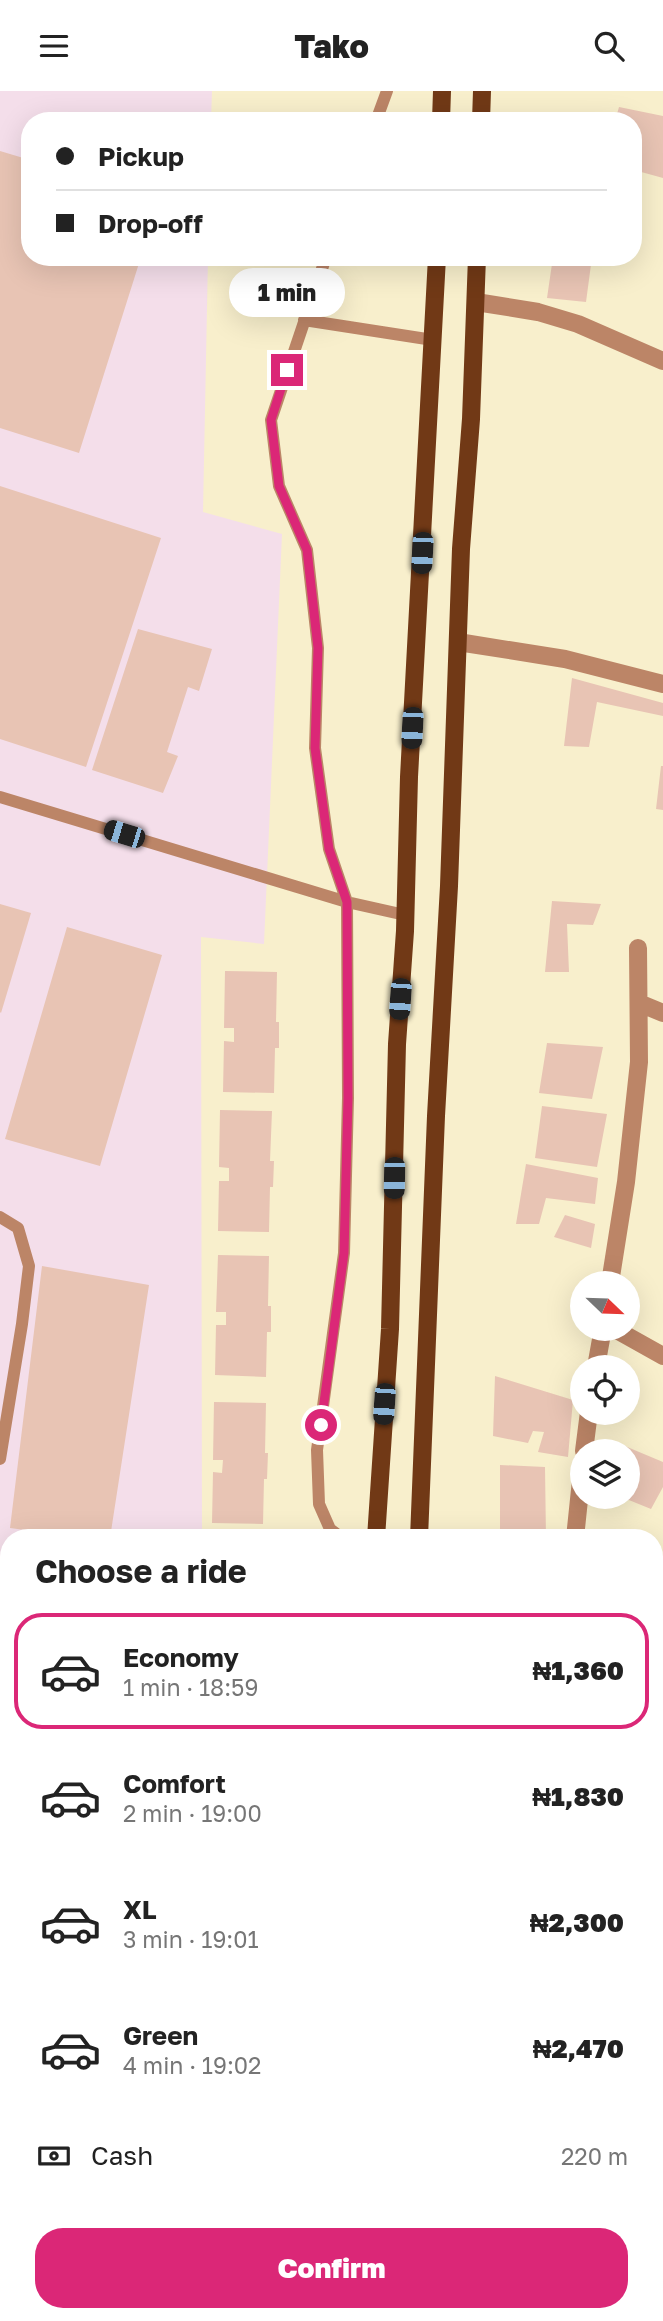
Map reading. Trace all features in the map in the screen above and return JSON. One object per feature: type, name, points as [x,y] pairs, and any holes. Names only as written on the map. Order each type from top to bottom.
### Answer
[{"type":"main road","points":[[441,112],[442,91]]},
{"type":"main road","points":[[481,112],[482,91]]},
{"type":"main road","points":[[377,1529],[390,1329],[397,1044],[437,266]]},
{"type":"main road","points":[[419,1529],[436,1116],[477,266]]},
{"type":"street","points":[[477,302],[538,312],[578,324],[663,361]]},
{"type":"street","points":[[458,642],[565,659],[663,684]]},
{"type":"street","points":[[612,1271],[626,1182],[639,1062],[638,948]]},
{"type":"street","points":[[639,1003],[663,1013]]},
{"type":"street","points":[[638,1341],[661,1353]]},
{"type":"street","points":[[576,1529],[578,1509]]},
{"type":"lane","points":[[379,112],[387,91]]},
{"type":"lane","points":[[323,266],[271,420],[279,486],[307,550],[318,648],[315,748],[329,849],[347,902],[348,1098],[344,1253],[317,1450],[319,1504],[330,1529]]},
{"type":"lane","points":[[304,320],[433,340]]},
{"type":"lane","points":[[0,797],[347,902],[405,915]]},
{"type":"lane","points":[[0,1217],[18,1228],[29,1266],[0,1458]]},
{"type":"shaded area","points":[[0,91],[212,91],[211,112],[21,112],[21,266],[208,266],[203,512],[282,534],[264,944],[201,937],[202,1529],[0,1529]]},
{"type":"building","points":[[619,107],[663,116],[663,178],[642,172],[642,112],[618,112]]},
{"type":"building","points":[[0,151],[21,157],[21,266],[138,266],[79,453],[0,428]]},
{"type":"building","points":[[552,266],[591,266],[586,302],[547,298]]},
{"type":"building","points":[[0,486],[161,538],[86,767],[0,739]]},
{"type":"building","points":[[138,629],[212,649],[199,691],[188,687],[167,752],[178,756],[163,793],[92,770]]},
{"type":"building","points":[[572,678],[663,703],[663,716],[597,702],[589,747],[564,746]]},
{"type":"building","points":[[663,766],[663,810],[656,809]]},
{"type":"building","points":[[552,901],[601,904],[593,925],[567,924],[569,972],[545,972]]},
{"type":"building","points":[[0,904],[31,913],[1,1013],[0,1012]]},
{"type":"building","points":[[67,927],[162,955],[100,1166],[5,1139]]},
{"type":"building","points":[[225,971],[277,972],[276,1022],[279,1022],[279,1048],[275,1048],[274,1093],[223,1092],[224,1041],[234,1042],[234,1028],[224,1028]]},
{"type":"building","points":[[547,1043],[603,1047],[592,1099],[539,1093]]},
{"type":"building","points":[[542,1106],[607,1114],[597,1167],[535,1158]]},
{"type":"building","points":[[220,1110],[272,1111],[270,1161],[274,1161],[273,1187],[270,1187],[269,1232],[218,1231],[219,1181],[229,1181],[229,1168],[219,1167]]},
{"type":"building","points":[[526,1164],[598,1178],[595,1204],[546,1198],[539,1224],[516,1224]]},
{"type":"building","points":[[565,1215],[595,1224],[591,1248],[554,1237]]},
{"type":"building","points":[[218,1255],[269,1256],[268,1306],[271,1306],[271,1332],[267,1332],[266,1377],[215,1375],[216,1325],[226,1325],[226,1312],[216,1312]]},
{"type":"building","points":[[42,1266],[149,1285],[111,1529],[10,1528]]},
{"type":"building","points":[[495,1376],[570,1399],[568,1457],[538,1452],[544,1432],[533,1431],[528,1443],[493,1436]]},
{"type":"building","points":[[214,1402],[266,1403],[265,1453],[268,1453],[267,1479],[264,1479],[263,1524],[212,1523],[213,1472],[222,1473],[223,1460],[213,1460]]},
{"type":"building","points":[[640,1452],[663,1462],[663,1487],[651,1509],[640,1505]]},
{"type":"building","points":[[500,1465],[545,1467],[546,1529],[500,1529]]},
{"type":"route","points":[[287,370],[271,420],[279,486],[307,550],[318,648],[315,748],[329,849],[347,902],[348,1098],[344,1253],[321,1425]]}]
